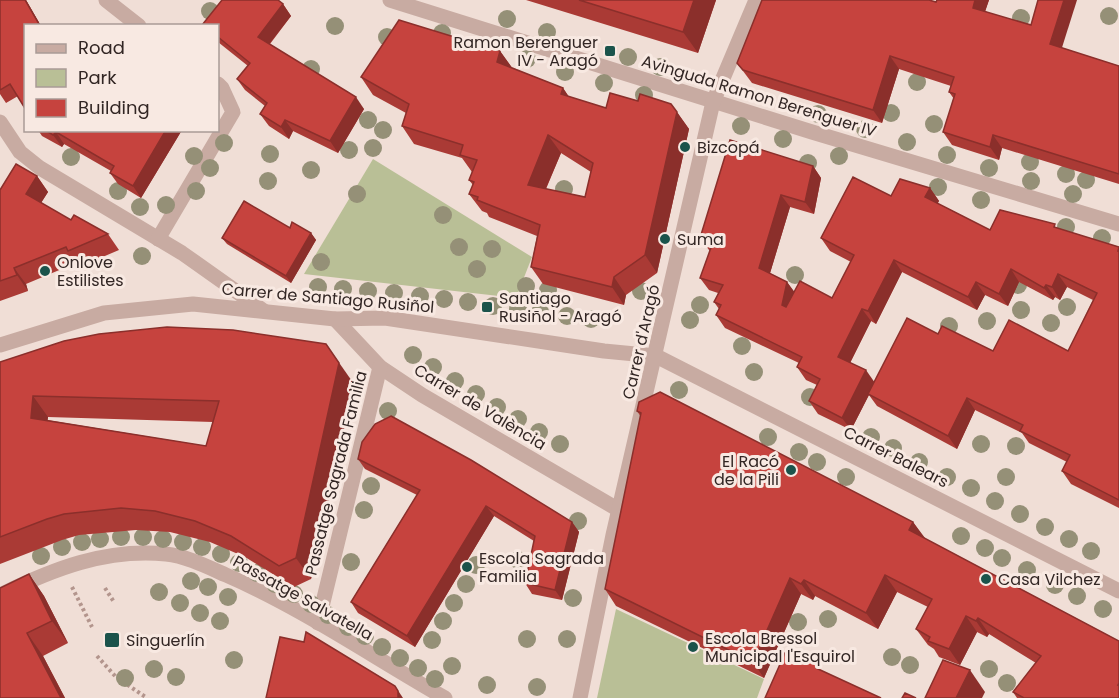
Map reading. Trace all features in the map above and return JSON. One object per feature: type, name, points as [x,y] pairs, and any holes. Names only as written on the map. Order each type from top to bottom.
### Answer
[{"type":"street","points":[[106,0],[136,24]]},
{"type":"street","name":"Avinguda Ramon Berenguer IV","points":[[390,0],[713,102],[1119,224]]},
{"type":"street","name":"Carrer d'Aragó","points":[[580,698],[619,510],[713,102],[756,0]]},
{"type":"street","points":[[158,239],[233,112],[219,85]]},
{"type":"street","points":[[0,122],[20,152],[40,168],[158,239],[265,311]]},
{"type":"street","name":"Carrer de Santiago Rusiñol","points":[[0,345],[104,313],[193,304],[335,319],[384,318],[604,351],[656,356]]},
{"type":"street","name":"Carrer de València","points":[[335,319],[380,367],[422,395],[619,510]]},
{"type":"street","name":"Carrer Balears","points":[[656,356],[1119,591]]},
{"type":"street","name":"Passatge Sagrada Familia","points":[[318,623],[380,367]]},
{"type":"street","name":"Passatge Salvatella","points":[[0,595],[73,562],[132,553],[168,554],[206,566],[253,587],[445,698]]},
{"type":"path","points":[[72,587],[92,627]]},
{"type":"path","points":[[105,588],[114,602]]},
{"type":"path","points":[[97,656],[116,676],[147,698]]},
{"type":"green space","points":[[373,159],[532,257],[516,298],[304,274]]},
{"type":"green space","points":[[616,609],[764,679],[757,698],[597,698]]},
{"type":"building","points":[[0,0],[25,0],[39,24],[24,24],[24,107],[10,84],[0,90]]},
{"type":"building","points":[[222,0],[278,0],[283,4],[258,37],[356,97],[330,141],[285,120],[281,127],[260,114],[267,103],[237,79],[250,63],[219,38],[219,24],[203,24]]},
{"type":"building","points":[[579,0],[694,0],[683,32]]},
{"type":"building","points":[[762,0],[929,0],[936,2],[937,0],[975,0],[973,8],[1031,25],[1038,0],[1064,0],[1050,44],[1119,66],[1119,174],[993,135],[990,147],[943,132],[955,94],[949,92],[954,77],[890,56],[873,110],[743,70],[737,63]]},
{"type":"building","points":[[399,20],[500,51],[497,62],[563,88],[561,94],[606,108],[610,93],[638,101],[640,94],[671,104],[677,112],[645,255],[614,277],[612,287],[531,267],[540,225],[477,200],[478,197],[469,194],[474,182],[469,180],[477,160],[460,155],[463,145],[402,126],[409,104],[361,77]],"holes":[[[548,135],[593,163],[585,197],[528,185]]]},
{"type":"building","points":[[56,132],[165,132],[133,186],[110,173],[114,166]]},
{"type":"building","points":[[730,140],[813,166],[805,202],[781,195],[759,268],[787,282],[782,305],[786,307],[800,281],[832,298],[854,255],[821,238],[853,177],[891,196],[900,179],[930,188],[925,197],[990,230],[1000,210],[1055,224],[1054,227],[1119,247],[1119,500],[1062,471],[1070,455],[1020,431],[1023,425],[967,398],[948,436],[868,394],[907,318],[938,334],[942,326],[993,351],[1009,320],[1068,351],[1097,293],[1058,274],[1052,287],[1046,285],[1044,288],[1011,269],[999,294],[976,282],[968,297],[894,260],[868,311],[862,309],[838,357],[866,370],[842,418],[809,401],[820,379],[797,367],[802,357],[716,315],[721,305],[714,302],[723,285],[700,278],[713,242],[700,238]]},
{"type":"building","points":[[16,164],[37,176],[26,194],[71,220],[74,215],[108,234],[68,251],[66,247],[14,268],[17,275],[0,281],[0,190]]},
{"type":"building","points":[[244,201],[290,228],[292,222],[311,233],[286,276],[222,238]]},
{"type":"building","points":[[167,327],[233,330],[326,344],[339,363],[296,558],[279,566],[231,536],[195,521],[155,511],[121,508],[64,514],[0,537],[0,362],[64,341],[99,334]],"holes":[[[33,396],[219,401],[206,446],[31,418]]]},
{"type":"building","points":[[660,392],[913,522],[909,530],[1119,641],[1119,698],[1024,698],[1013,692],[1041,656],[978,618],[976,621],[966,616],[949,649],[928,641],[930,637],[916,629],[932,599],[885,575],[866,613],[804,580],[801,584],[790,578],[753,662],[605,589],[641,413],[637,411],[639,402]]},
{"type":"building","points":[[391,416],[471,460],[572,522],[555,590],[525,583],[535,536],[486,506],[407,636],[351,602],[420,490],[358,459],[362,442],[375,424]]},
{"type":"building","points":[[29,574],[52,621],[27,633],[61,698],[0,698],[0,588]]},
{"type":"building","points":[[306,632],[395,686],[398,698],[266,698],[280,637],[304,642]]},
{"type":"building","points":[[785,653],[817,665],[816,668],[881,698],[765,698]]},
{"type":"building","points":[[943,660],[970,670],[956,698],[925,698]]},
{"type":"building","points":[[905,693],[916,698],[902,698]]},
{"type":"place","name":"Ramon Berenguer IV - Aragó","points":[[610,51]]},
{"type":"place","name":"Bizcopá","points":[[685,147]]},
{"type":"place","name":"Suma","points":[[665,239]]},
{"type":"place","name":"Onlove Estilistes","points":[[45,271]]},
{"type":"place","name":"Santiago Rusiñol - Aragó","points":[[487,307]]},
{"type":"place","name":"El Racó de la Pili","points":[[791,470]]},
{"type":"place","name":"Escola Sagrada Familia","points":[[467,567]]},
{"type":"place","name":"Casa Vilchez","points":[[986,579]]},
{"type":"place","name":"Singuerlín","points":[[112,640]]},
{"type":"place","name":"Escola Bressol Municipal l'Esquirol","points":[[693,647]]}]
